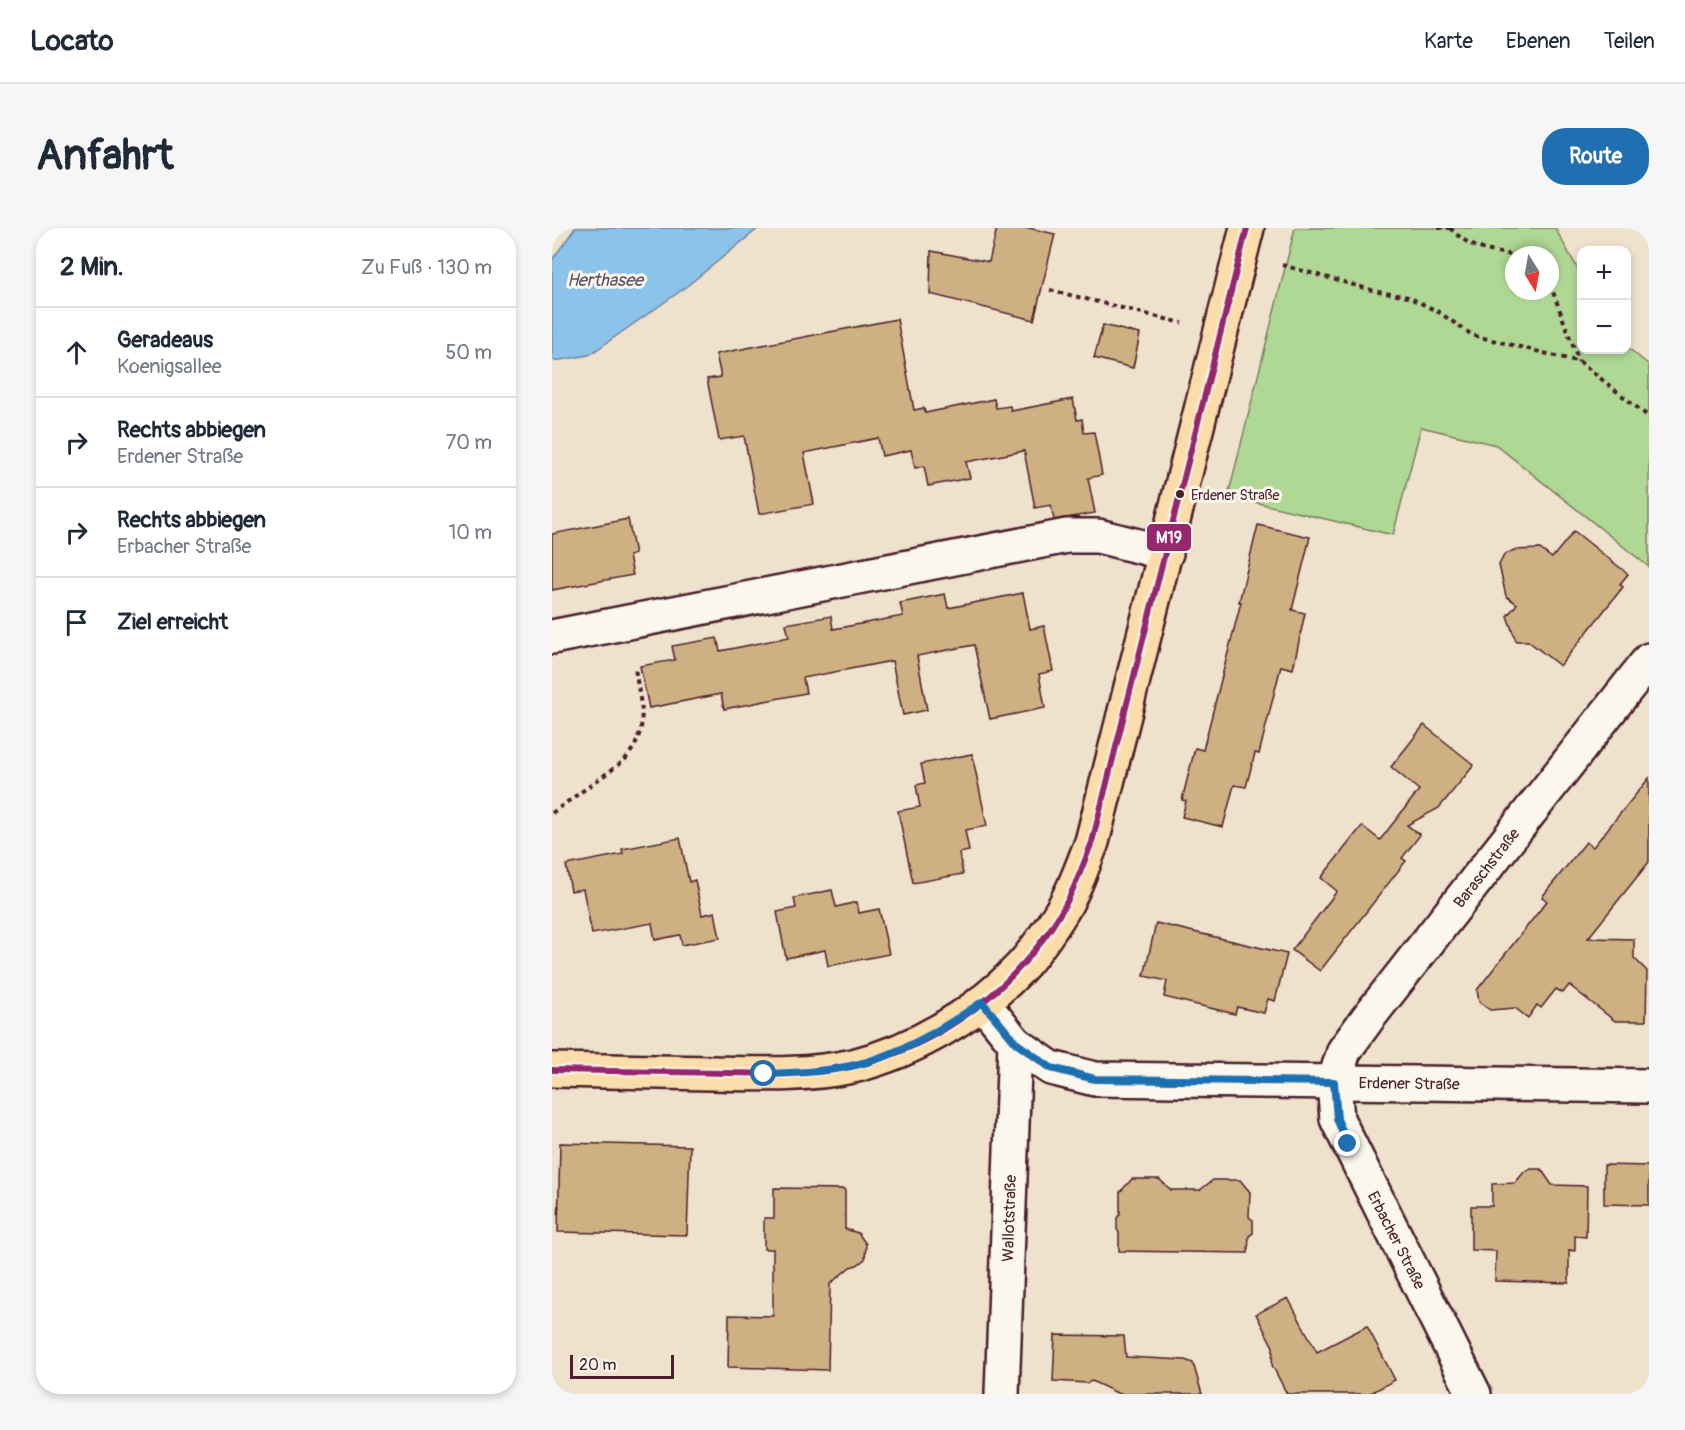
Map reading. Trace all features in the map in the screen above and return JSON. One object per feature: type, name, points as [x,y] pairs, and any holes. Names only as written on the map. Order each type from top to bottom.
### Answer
[{"type":"main road","points":[[552,1070],[764,1074],[808,1072],[852,1066],[920,1041],[953,1023],[982,1002],[1020,968],[1059,915],[1077,880],[1095,832],[1247,228]]},
{"type":"street","points":[[552,637],[1067,536],[1098,536],[1166,553]]},
{"type":"street","name":"Baraschstraße","points":[[1334,1082],[1344,1051],[1368,1018],[1649,660]]},
{"type":"street","name":"Erdener Straße","points":[[982,1002],[1016,1043],[1051,1068],[1095,1079],[1649,1086]]},
{"type":"street","name":"Wallotstraße","points":[[1002,1394],[1016,1043]]},
{"type":"street","name":"Erbacher Straße","points":[[1334,1082],[1337,1119],[1474,1394]]},
{"type":"path","points":[[552,240],[561,228]]},
{"type":"path","points":[[1438,228],[1450,228],[1464,242],[1482,250],[1505,254]]},
{"type":"path","points":[[1282,265],[1379,292],[1408,297],[1437,311],[1472,335],[1580,363],[1649,417]]},
{"type":"path","points":[[1050,290],[1182,323]]},
{"type":"path","points":[[1556,300],[1580,363]]},
{"type":"path","points":[[552,813],[624,761],[634,746],[641,729],[642,711],[635,669]]},
{"type":"green space","points":[[1295,228],[1555,228],[1577,268],[1577,354],[1631,354],[1631,350],[1649,365],[1649,567],[1496,445],[1421,427],[1393,535],[1228,496]]},
{"type":"water","name":"Herthasee","points":[[575,228],[759,228],[682,290],[589,355],[555,361],[552,359],[552,260]]},
{"type":"building","points":[[997,228],[1029,228],[1055,234],[1034,320],[930,294],[931,251],[989,262]]},
{"type":"building","points":[[897,319],[914,410],[924,408],[925,413],[994,399],[996,408],[1010,406],[1011,411],[1073,399],[1077,420],[1082,419],[1084,433],[1094,432],[1102,475],[1088,478],[1095,513],[1054,520],[1051,505],[1035,508],[1024,451],[966,462],[970,478],[928,486],[924,466],[915,468],[911,450],[882,456],[878,438],[804,453],[814,504],[759,514],[744,436],[719,440],[707,379],[721,377],[716,354]]},
{"type":"building","points":[[1103,325],[1140,334],[1133,368],[1094,358]]},
{"type":"building","points":[[628,519],[635,554],[629,556],[633,575],[552,590],[552,534]]},
{"type":"building","points":[[1258,525],[1310,537],[1292,610],[1305,613],[1293,669],[1281,666],[1259,754],[1255,753],[1246,787],[1234,785],[1223,827],[1182,817],[1186,801],[1182,800],[1195,748],[1203,750]]},
{"type":"building","points":[[1574,531],[1628,574],[1620,584],[1623,587],[1560,666],[1528,641],[1516,641],[1507,616],[1517,604],[1506,596],[1499,565],[1504,555],[1514,550],[1540,549],[1552,558]]},
{"type":"building","points":[[1023,593],[1030,629],[1044,626],[1053,671],[1039,674],[1045,708],[990,719],[974,645],[917,656],[927,710],[903,715],[892,661],[803,678],[806,693],[724,709],[721,694],[649,708],[640,666],[675,660],[672,646],[717,638],[720,651],[789,637],[786,624],[831,616],[833,629],[903,616],[900,603],[945,594],[948,608]]},
{"type":"building","points":[[1424,725],[1474,765],[1439,808],[1407,825],[1420,835],[1402,858],[1406,861],[1320,971],[1292,950],[1337,891],[1321,878],[1362,826],[1380,840],[1419,790],[1391,767]]},
{"type":"building","points":[[972,754],[987,826],[965,830],[969,851],[959,853],[963,874],[913,883],[898,811],[920,807],[916,785],[925,783],[921,764]]},
{"type":"building","points":[[1649,778],[1649,862],[1588,938],[1634,939],[1634,958],[1647,971],[1646,1021],[1615,1021],[1569,985],[1563,993],[1556,989],[1541,1008],[1537,1005],[1528,1018],[1515,1008],[1490,1010],[1479,1002],[1477,990],[1547,901],[1542,897],[1586,842],[1593,847]]},
{"type":"building","points":[[680,838],[689,882],[695,880],[702,915],[715,912],[720,938],[682,945],[680,935],[655,940],[652,923],[592,934],[583,889],[571,891],[566,865],[623,854],[622,849]]},
{"type":"building","points":[[832,890],[836,907],[857,902],[859,913],[879,909],[889,954],[828,966],[825,950],[786,958],[777,912],[796,908],[794,898]]},
{"type":"building","points":[[1156,923],[1287,954],[1275,1001],[1268,999],[1264,1013],[1237,1007],[1235,1014],[1164,997],[1167,981],[1144,976]]},
{"type":"building","points":[[560,1143],[690,1146],[687,1235],[558,1232]]},
{"type":"building","points":[[1604,1165],[1649,1166],[1649,1205],[1604,1204]]},
{"type":"building","points":[[1541,1169],[1552,1185],[1587,1186],[1586,1237],[1575,1236],[1575,1251],[1569,1250],[1569,1283],[1495,1281],[1496,1251],[1471,1250],[1471,1206],[1492,1206],[1492,1184],[1515,1183],[1524,1172]]},
{"type":"building","points":[[1132,1179],[1159,1179],[1171,1190],[1200,1190],[1213,1180],[1240,1180],[1250,1192],[1249,1217],[1253,1220],[1253,1233],[1249,1236],[1248,1253],[1119,1251],[1117,1218],[1120,1214],[1120,1192]]},
{"type":"building","points":[[774,1188],[845,1189],[845,1229],[858,1233],[866,1244],[865,1259],[850,1267],[830,1284],[828,1370],[728,1367],[729,1315],[773,1316],[773,1249],[764,1249],[764,1218],[774,1218]]},
{"type":"building","points":[[1288,1298],[1317,1352],[1367,1326],[1395,1380],[1369,1394],[1287,1394],[1272,1365],[1273,1347],[1256,1314]]},
{"type":"building","points":[[1055,1335],[1124,1336],[1126,1357],[1185,1360],[1193,1363],[1202,1394],[1119,1394],[1092,1381],[1087,1383],[1053,1381]]},
{"type":"transit line","name":"M19","points":[[552,1070],[782,1074],[816,1072],[851,1066],[915,1045],[945,1029],[999,988],[1045,937],[1075,885],[1092,842],[1247,228]]},
{"type":"place","name":"Erdener Straße","points":[[1180,494]]},
{"type":"route","points":[[764,1074],[808,1072],[852,1066],[920,1041],[953,1023],[982,1002],[1016,1043],[1051,1068],[1063,1072],[1095,1079],[1334,1082],[1337,1119],[1348,1144]]}]
